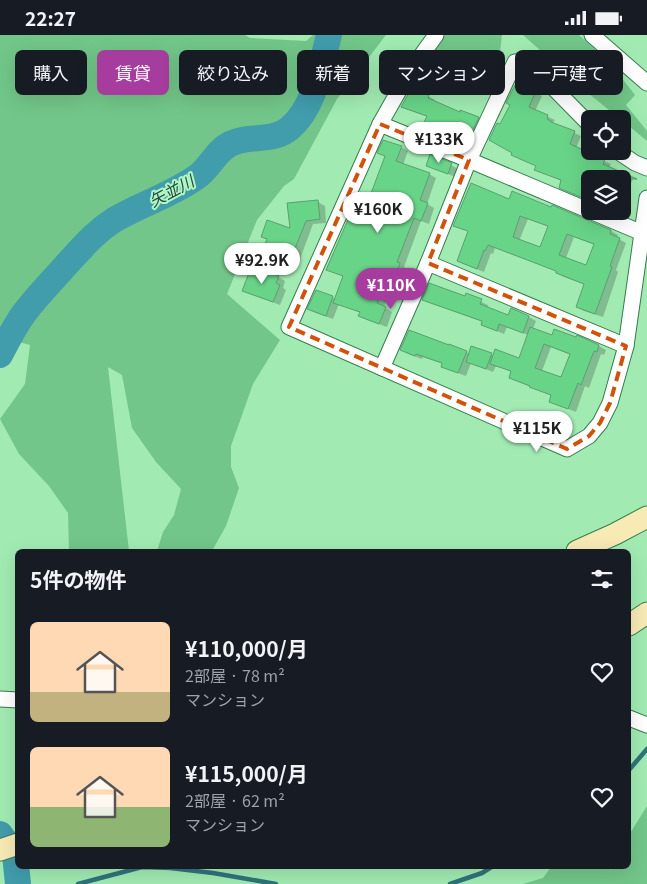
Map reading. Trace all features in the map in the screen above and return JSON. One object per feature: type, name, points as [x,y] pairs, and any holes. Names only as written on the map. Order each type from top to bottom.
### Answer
[{"type":"street","points":[[436,35],[410,71],[380,124],[290,327],[567,449],[589,436],[600,423],[610,403],[626,346],[645,234],[647,198]]},
{"type":"street","points":[[592,35],[647,83]]},
{"type":"street","points":[[382,368],[428,263],[469,160],[515,62],[524,61],[529,63],[581,116]]},
{"type":"street","points":[[380,124],[581,207]]},
{"type":"street","points":[[630,160],[647,168]]},
{"type":"street","points":[[612,220],[645,234]]},
{"type":"street","points":[[428,263],[626,346]]},
{"type":"street","points":[[581,549],[647,517]]},
{"type":"street","points":[[631,624],[647,613]]},
{"type":"street","points":[[0,699],[15,700]]},
{"type":"street","points":[[631,718],[647,725]]},
{"type":"street","points":[[0,850],[15,846]]},
{"type":"highlighted area","points":[[380,124],[469,160],[428,263],[626,346],[610,403],[600,423],[589,436],[567,449],[289,327]]},
{"type":"green space","points":[[0,35],[245,35],[250,38],[306,41],[313,35],[386,35],[369,57],[369,50],[297,50],[297,95],[340,95],[294,179],[284,186],[257,220],[227,294],[280,340],[253,384],[231,446],[231,467],[239,488],[226,526],[213,549],[158,549],[163,532],[174,515],[181,489],[156,462],[132,428],[122,375],[108,367],[129,549],[69,549],[68,513],[49,486],[19,454],[0,419],[25,384],[30,345],[0,337]]},
{"type":"green space","points":[[432,35],[502,35],[500,50],[422,50]]},
{"type":"green space","points":[[523,35],[579,35],[596,50],[540,50]]},
{"type":"green space","points":[[623,80],[635,95],[626,105],[630,110],[609,110],[590,95],[623,95]]},
{"type":"green space","points":[[631,111],[647,131],[647,141],[631,128]]},
{"type":"green space","points":[[647,806],[647,884],[523,884],[543,878],[550,869],[631,869],[631,832]]},
{"type":"building","points":[[515,85],[515,95],[534,95],[529,107],[548,115],[547,119],[551,122],[575,131],[570,144],[581,149],[581,160],[605,160],[603,164],[617,170],[581,170],[581,197],[559,188],[561,180],[534,170],[536,166],[511,155],[512,153],[489,140],[497,123],[500,124],[510,105],[506,103]]},
{"type":"building","points":[[408,95],[429,95],[428,98],[460,112],[460,110],[479,117],[464,148],[436,137],[438,132],[423,125],[427,116],[401,107]]},
{"type":"building","points":[[383,140],[402,146],[396,161],[430,173],[420,200],[428,203],[421,221],[414,218],[397,262],[400,263],[396,275],[388,272],[377,303],[386,307],[379,324],[358,316],[360,312],[333,303],[343,276],[326,270],[360,192],[370,196],[385,156],[377,153]]},
{"type":"building","points":[[430,154],[452,163],[448,174],[426,166]]},
{"type":"building","points":[[471,183],[509,199],[512,191],[551,207],[552,205],[581,217],[581,220],[587,220],[611,230],[610,234],[620,238],[595,314],[576,307],[584,284],[556,273],[556,271],[488,245],[484,250],[477,269],[457,261],[468,231],[453,226]],"holes":[[[520,216],[548,226],[540,247],[513,237]],[[567,234],[594,244],[586,265],[559,255]]]},
{"type":"building","points":[[318,200],[320,219],[306,221],[292,256],[292,249],[289,248],[286,255],[264,247],[267,239],[261,237],[267,220],[290,228],[287,203]]},
{"type":"building","points":[[256,268],[279,276],[276,283],[280,285],[273,302],[242,291],[249,273],[254,275]]},
{"type":"building","points":[[429,283],[465,296],[466,293],[482,299],[480,304],[508,315],[511,308],[529,316],[523,333],[499,324],[497,331],[481,325],[482,321],[422,300]]},
{"type":"building","points":[[316,290],[333,296],[326,316],[307,309]]},
{"type":"building","points":[[530,327],[552,335],[554,329],[576,337],[577,335],[599,345],[597,352],[594,351],[581,385],[578,383],[568,409],[549,402],[551,395],[509,378],[511,371],[490,364],[495,349],[519,358]],"holes":[[[544,344],[570,354],[561,377],[535,368]]]},
{"type":"building","points":[[409,330],[467,351],[458,373],[441,367],[442,363],[400,350]]},
{"type":"building","points":[[471,346],[492,353],[486,369],[466,362]]},
{"type":"waterway","name":"矢並川","points":[[0,355],[18,322],[30,306],[83,246],[107,225],[124,214],[188,183],[198,176],[230,144],[245,139],[269,137],[283,133],[290,128],[306,109],[316,85],[329,35]]},
{"type":"waterway","points":[[631,768],[647,749]]},
{"type":"waterway","name":"矢並川","points":[[0,834],[15,855]]},
{"type":"waterway","name":"矢並川","points":[[16,869],[18,884]]},
{"type":"waterway","points":[[78,884],[134,869]]},
{"type":"waterway","points":[[179,869],[276,884]]},
{"type":"waterway","points":[[450,884],[488,869]]}]
